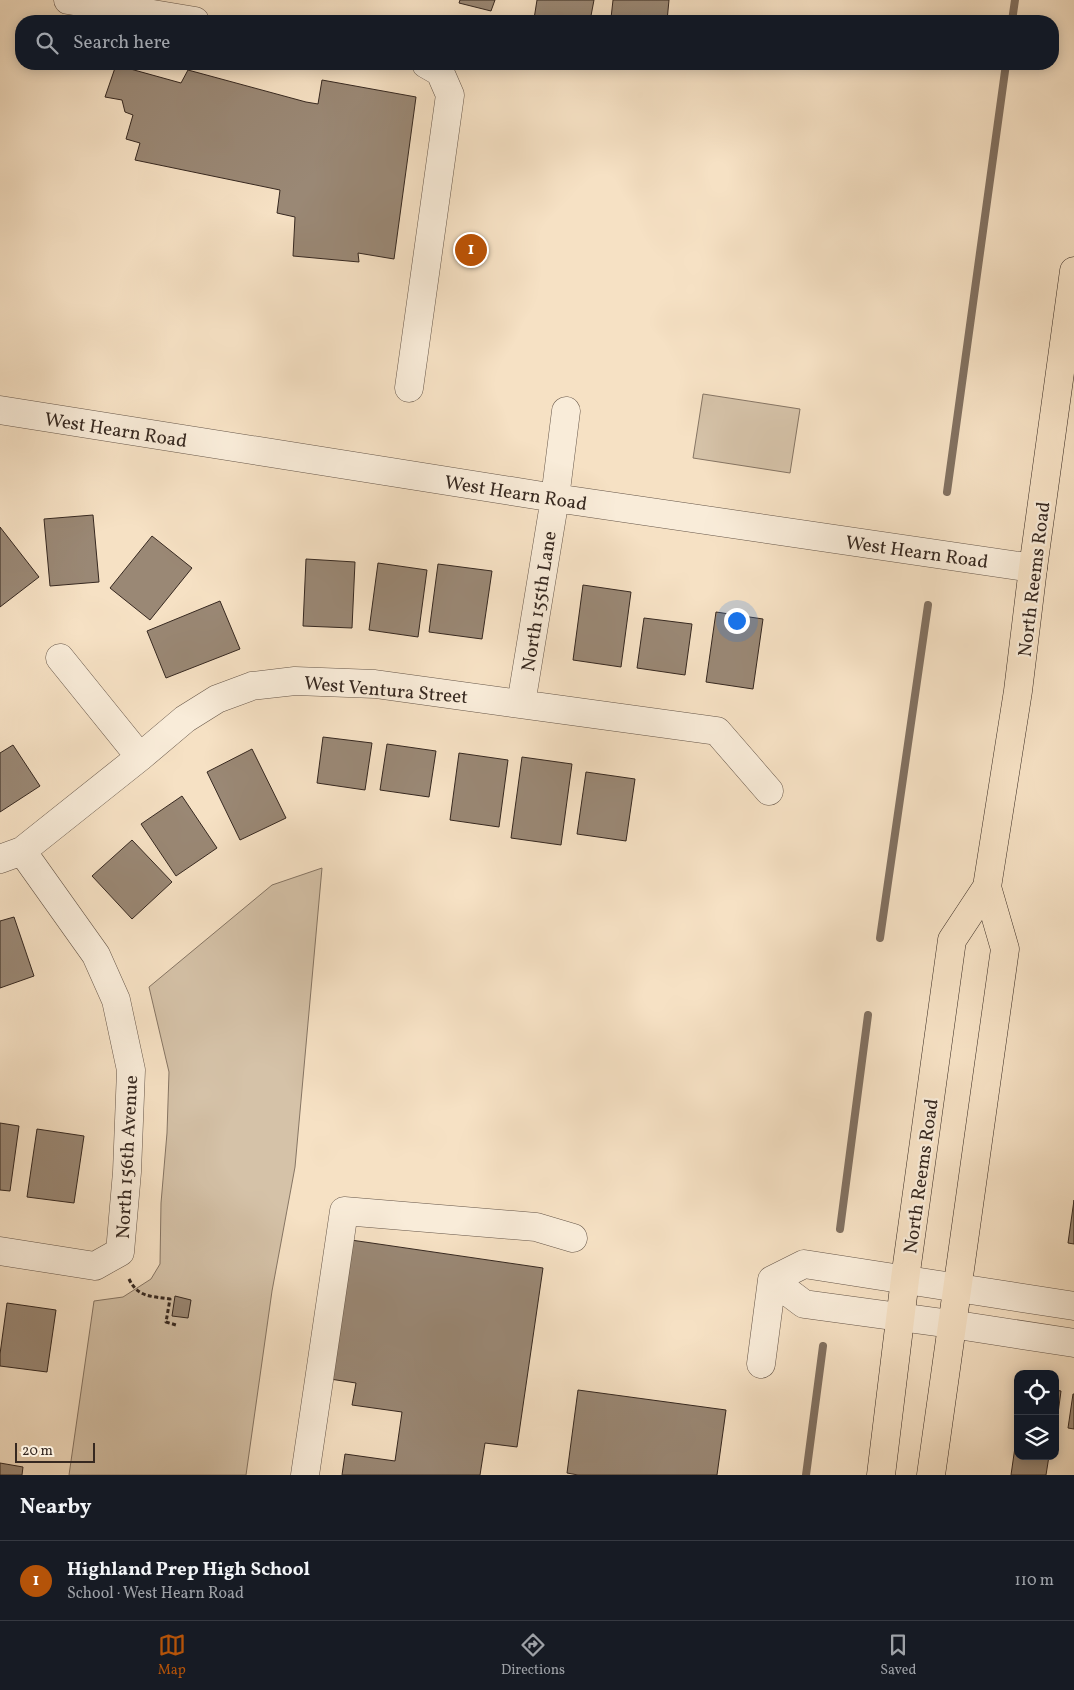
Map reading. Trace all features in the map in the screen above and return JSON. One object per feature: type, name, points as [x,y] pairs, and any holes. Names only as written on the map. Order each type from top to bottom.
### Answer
[{"type":"main road","name":"North Reems Road","points":[[881,1475],[905,1279],[952,940],[987,887],[1018,691],[1074,271]]},
{"type":"main road","name":"North Reems Road","points":[[931,1475],[1005,949],[987,887]]},
{"type":"street","points":[[68,0],[159,15]]},
{"type":"street","points":[[409,388],[450,95],[440,72],[436,70]]},
{"type":"street","name":"West Hearn Road","points":[[0,410],[555,498],[1033,568]]},
{"type":"street","name":"North 155th Lane","points":[[521,704],[555,498],[566,410]]},
{"type":"street","points":[[60,658],[140,757]]},
{"type":"street","name":"West Ventura Street","points":[[11,855],[140,757],[185,719],[216,699],[252,686],[295,681],[375,684],[717,731],[769,791]]},
{"type":"street","name":"North 156th Avenue","points":[[0,1251],[95,1266],[120,1252],[127,1172],[131,1070],[116,1000],[96,955],[11,855]]},
{"type":"street","points":[[305,1475],[344,1211],[536,1227],[573,1238]]},
{"type":"street","points":[[772,1280],[804,1264],[1074,1306]]},
{"type":"street","points":[[772,1280],[804,1304],[1074,1343]]},
{"type":"street","points":[[761,1364],[772,1280]]},
{"type":"path","points":[[130,1279],[139,1293],[170,1299],[166,1322],[176,1325]]},
{"type":"shaded area","points":[[703,394],[800,409],[790,473],[693,458]]},
{"type":"shaded area","points":[[322,868],[295,1167],[272,1291],[246,1475],[69,1475],[94,1301],[123,1297],[151,1279],[160,1264],[161,1203],[167,1133],[169,1072],[149,987],[272,885]]},
{"type":"building","points":[[460,0],[495,0],[491,11],[459,3]]},
{"type":"building","points":[[537,0],[594,0],[591,15],[535,15]]},
{"type":"building","points":[[613,0],[669,0],[668,15],[611,15]]},
{"type":"building","points":[[114,70],[134,70],[181,83],[188,70],[318,104],[322,80],[416,97],[394,259],[358,253],[359,262],[293,256],[295,217],[277,213],[280,190],[135,160],[140,143],[126,139],[133,115],[125,112],[122,100],[105,97]]},
{"type":"building","points":[[93,515],[99,582],[50,586],[44,519]]},
{"type":"building","points":[[0,527],[39,577],[0,607]]},
{"type":"building","points":[[152,536],[192,568],[150,620],[110,588]]},
{"type":"building","points":[[306,559],[355,562],[352,628],[303,626]]},
{"type":"building","points":[[378,563],[427,570],[418,637],[369,630]]},
{"type":"building","points":[[438,564],[492,571],[482,639],[429,632]]},
{"type":"building","points":[[583,585],[631,592],[621,667],[573,660]]},
{"type":"building","points":[[220,601],[240,649],[166,678],[147,631]]},
{"type":"building","points":[[716,612],[763,619],[753,689],[706,682]]},
{"type":"building","points":[[644,618],[692,624],[685,675],[637,668]]},
{"type":"building","points":[[323,737],[372,743],[365,790],[317,783]]},
{"type":"building","points":[[387,744],[436,751],[429,797],[380,790]]},
{"type":"building","points":[[13,745],[40,786],[0,812],[0,753]]},
{"type":"building","points":[[252,749],[286,818],[240,840],[207,772]]},
{"type":"building","points":[[459,753],[508,760],[499,827],[450,820]]},
{"type":"building","points":[[522,757],[572,764],[561,845],[511,838]]},
{"type":"building","points":[[586,772],[635,779],[626,841],[577,834]]},
{"type":"building","points":[[182,796],[217,848],[176,876],[141,824]]},
{"type":"building","points":[[132,840],[172,882],[132,919],[92,876]]},
{"type":"building","points":[[14,917],[34,976],[0,988],[0,921]]},
{"type":"building","points":[[0,1123],[19,1126],[10,1191],[0,1190]]},
{"type":"building","points":[[37,1129],[84,1136],[74,1203],[27,1197]]},
{"type":"building","points":[[1074,1200],[1074,1244],[1068,1243]]},
{"type":"building","points":[[351,1240],[543,1268],[517,1447],[485,1443],[480,1475],[342,1475],[345,1454],[395,1461],[402,1412],[352,1405],[356,1383],[330,1379]]},
{"type":"building","points":[[175,1296],[191,1300],[188,1318],[172,1316]]},
{"type":"building","points":[[7,1303],[56,1310],[47,1372],[0,1366]]},
{"type":"building","points":[[578,1390],[726,1410],[717,1475],[578,1475],[567,1473]]},
{"type":"building","points":[[1074,1394],[1074,1429],[1068,1428]]},
{"type":"building","points":[[1014,1454],[1014,1460],[1048,1460],[1046,1475],[1011,1475]]},
{"type":"building","points":[[0,1463],[23,1467],[22,1475],[0,1475]]},
{"type":"waterway","points":[[1013,15],[1015,0]]},
{"type":"waterway","points":[[947,492],[1005,70]]},
{"type":"waterway","points":[[880,938],[928,605]]},
{"type":"waterway","points":[[840,1229],[868,1015]]},
{"type":"waterway","points":[[806,1475],[823,1346]]},
{"type":"place","name":"Highland Prep High School","points":[[471,250]]}]
